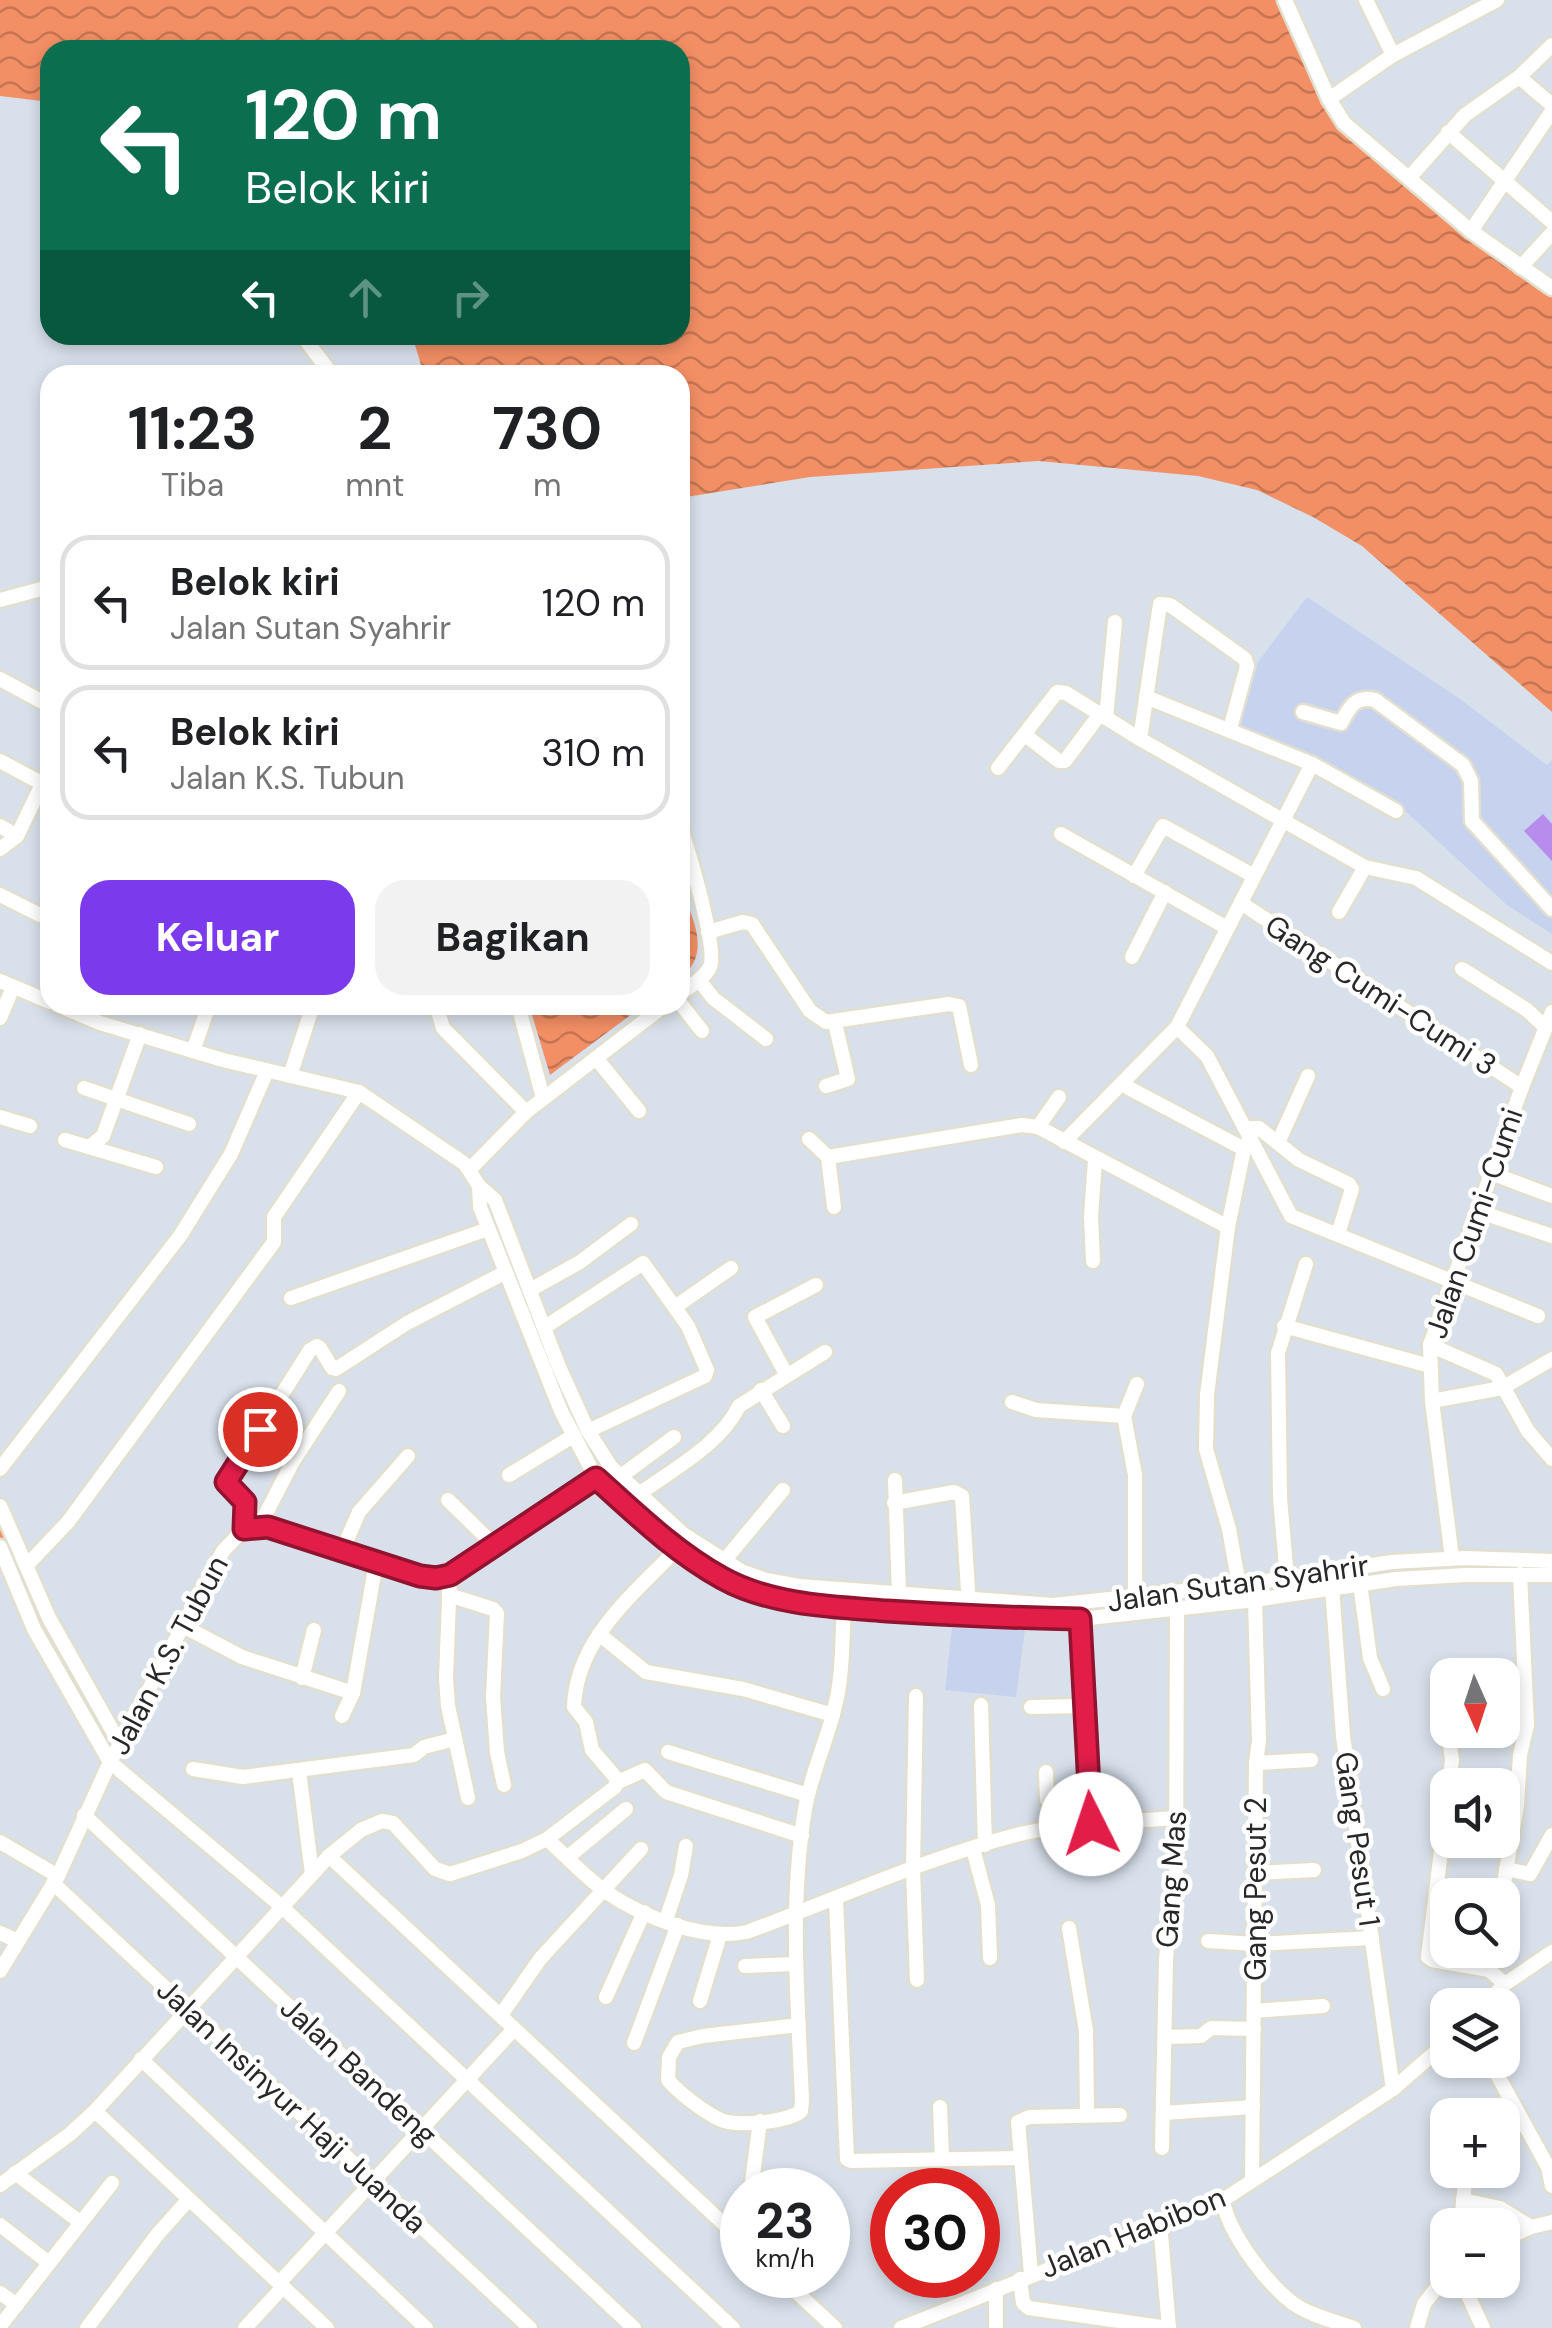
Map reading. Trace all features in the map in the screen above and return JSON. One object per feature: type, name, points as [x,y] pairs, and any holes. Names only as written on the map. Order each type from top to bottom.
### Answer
[{"type":"street","points":[[1366,0],[1393,56]]},
{"type":"street","points":[[1329,99],[1393,56],[1497,0]]},
{"type":"street","points":[[1288,1],[1329,99],[1344,123],[1471,231],[1552,288]]},
{"type":"street","points":[[1408,178],[1465,115],[1519,77],[1552,45]]},
{"type":"street","points":[[1471,231],[1552,108],[1519,77]]},
{"type":"street","points":[[1448,132],[1552,222]]},
{"type":"street","points":[[1520,267],[1552,233]]},
{"type":"street","points":[[0,600],[40,590]]},
{"type":"street","points":[[1140,739],[1157,606],[1166,603],[1245,660],[1247,666],[1230,729]]},
{"type":"street","points":[[1024,735],[1065,761],[1103,716],[1115,622]]},
{"type":"street","points":[[0,679],[40,701]]},
{"type":"street","points":[[998,768],[1056,692],[1066,693],[1365,867],[1416,878],[1552,963]]},
{"type":"street","points":[[1146,697],[1312,764],[1396,811]]},
{"type":"street","points":[[1303,712],[1341,723],[1356,701],[1375,700],[1463,765],[1471,781],[1472,821],[1552,908]]},
{"type":"street","points":[[0,760],[40,782]]},
{"type":"street","points":[[1064,1142],[1177,1027],[1312,764]]},
{"type":"street","points":[[0,849],[17,836],[40,790]]},
{"type":"street","points":[[0,826],[17,836]]},
{"type":"street","points":[[1134,876],[1163,826],[1254,876]]},
{"type":"street","points":[[1061,834],[1228,928]]},
{"type":"street","points":[[690,864],[708,932],[711,963],[690,987]]},
{"type":"street","points":[[1340,912],[1365,867]]},
{"type":"street","points":[[1132,957],[1166,892]]},
{"type":"street","points":[[0,896],[40,915]]},
{"type":"street","name":"Gang Cumi-Cumi 3","points":[[1241,903],[1522,1087]]},
{"type":"street","points":[[708,932],[743,922],[752,924],[820,1020],[834,1023],[954,1004],[962,1011],[971,1065]]},
{"type":"street","points":[[1462,969],[1526,1010],[1548,1019]]},
{"type":"street","points":[[699,980],[713,998],[766,1038]]},
{"type":"street","points":[[0,1018],[7,984],[40,998]]},
{"type":"street","points":[[81,1015],[194,1051],[359,1092],[470,1169],[480,1186]]},
{"type":"street","points":[[100,1023],[104,1015]]},
{"type":"street","points":[[194,1051],[206,1015]]},
{"type":"street","points":[[290,1076],[311,1015]]},
{"type":"street","points":[[439,1015],[442,1028],[526,1112]]},
{"type":"street","points":[[521,1015],[543,1098]]},
{"type":"street","points":[[470,1169],[526,1112],[652,1015]]},
{"type":"street","points":[[689,1015],[702,1031]]},
{"type":"street","name":"Jalan Cumi-Cumi","points":[[1452,1559],[1432,1401],[1430,1345],[1548,1019]]},
{"type":"street","points":[[826,1086],[848,1078],[834,1023]]},
{"type":"street","points":[[1177,1027],[1207,1056],[1291,1216],[1538,1316]]},
{"type":"street","points":[[97,1141],[140,1034]]},
{"type":"street","points":[[596,1058],[639,1111]]},
{"type":"street","points":[[0,1469],[180,1236],[230,1154],[267,1071]]},
{"type":"street","points":[[1278,1142],[1308,1076]]},
{"type":"street","points":[[1124,1085],[1247,1138]]},
{"type":"street","points":[[84,1088],[189,1124]]},
{"type":"street","points":[[28,1564],[68,1522],[274,1242],[274,1217],[359,1092]]},
{"type":"street","points":[[1038,1127],[1059,1097]]},
{"type":"street","points":[[0,1117],[30,1126]]},
{"type":"street","points":[[828,1157],[1022,1125],[1038,1127],[1228,1227]]},
{"type":"street","points":[[1239,1585],[1229,1529],[1206,1449],[1207,1396],[1228,1227],[1247,1138],[1259,1128],[1299,1160],[1351,1186],[1338,1234]]},
{"type":"street","points":[[66,1140],[97,1141],[112,1152],[156,1166]]},
{"type":"street","points":[[809,1140],[828,1157],[834,1208]]},
{"type":"street","points":[[1093,1262],[1095,1160]]},
{"type":"street","points":[[1492,1173],[1552,1196]]},
{"type":"street","name":"Jalan Sutan Syahrir","points":[[480,1186],[480,1206],[488,1229],[573,1436],[596,1478],[678,1549],[723,1579],[751,1591],[844,1607],[969,1609],[1080,1619],[1255,1600],[1360,1583],[1441,1576],[1552,1575]]},
{"type":"street","name":"Jalan Sutan Syahrir","points":[[480,1186],[495,1200],[559,1367],[588,1430],[616,1472],[683,1534],[724,1561],[766,1580],[899,1595],[969,1609],[1135,1597],[1392,1562],[1552,1561]]},
{"type":"street","points":[[1477,1211],[1552,1236]]},
{"type":"street","points":[[530,1290],[580,1262],[630,1224]]},
{"type":"street","points":[[291,1298],[488,1229]]},
{"type":"street","points":[[545,1327],[642,1263],[688,1326],[707,1375],[588,1430]]},
{"type":"street","points":[[1287,1578],[1280,1498],[1278,1354],[1306,1264]]},
{"type":"street","points":[[675,1306],[730,1268]]},
{"type":"street","points":[[506,1272],[408,1323],[336,1369],[320,1348],[310,1350],[226,1482],[245,1502],[251,1528],[268,1527],[420,1576],[450,1575],[596,1478],[616,1472],[674,1437]]},
{"type":"street","points":[[786,1374],[755,1317],[816,1285]]},
{"type":"street","points":[[1284,1326],[1430,1366]]},
{"type":"street","points":[[1430,1345],[1492,1372],[1528,1431],[1552,1459]]},
{"type":"street","points":[[639,1494],[692,1456],[733,1419],[739,1406],[825,1352]]},
{"type":"street","points":[[1432,1401],[1502,1388],[1552,1359]]},
{"type":"street","points":[[1135,1597],[1134,1475],[1124,1416],[1137,1384]]},
{"type":"street","points":[[761,1390],[783,1426]]},
{"type":"street","name":"Jalan K.S. Tubun","points":[[0,1971],[56,1880],[110,1762],[224,1551],[251,1528],[339,1391]]},
{"type":"street","points":[[1012,1402],[1036,1410],[1124,1416]]},
{"type":"street","points":[[509,1475],[573,1436]]},
{"type":"street","points":[[342,1551],[359,1512],[408,1456]]},
{"type":"street","points":[[894,1480],[899,1595]]},
{"type":"street","points":[[724,1561],[783,1490]]},
{"type":"street","points":[[894,1503],[954,1492],[962,1496],[969,1609]]},
{"type":"street","points":[[448,1500],[495,1546]]},
{"type":"street","points":[[0,1506],[49,1618],[120,1744]]},
{"type":"street","points":[[0,1546],[34,1629],[110,1762],[280,1906],[733,2328]]},
{"type":"street","points":[[618,1782],[590,1747],[586,1722],[574,1707],[576,1682],[598,1634],[678,1549]]},
{"type":"street","points":[[1441,1576],[1452,1559],[1466,1575]]},
{"type":"street","points":[[342,1716],[353,1693],[376,1563]]},
{"type":"street","points":[[1505,1878],[1527,1725],[1520,1574]]},
{"type":"street","points":[[450,1575],[446,1678],[468,1798]]},
{"type":"street","points":[[1360,1583],[1370,1658],[1383,1689]]},
{"type":"street","name":"Gang Pesut 1","points":[[1332,1588],[1343,1736],[1393,2089]]},
{"type":"street","points":[[449,1596],[497,1613],[493,1697],[504,1785]]},
{"type":"street","name":"Gang Pesut 2","points":[[1252,2179],[1259,1740],[1255,1600]]},
{"type":"street","points":[[799,2025],[678,2042],[671,2051],[667,2072],[673,2086],[728,2122],[792,2118],[800,2111],[799,2025],[796,1964],[796,1914],[802,1836],[808,1795],[833,1714],[844,1607]]},
{"type":"street","name":"Gang Mas","points":[[1162,2148],[1166,1960],[1170,1904],[1176,1887],[1177,1610]]},
{"type":"street","points":[[1080,1619],[1091,1824]]},
{"type":"street","points":[[184,1626],[242,1657],[353,1693]]},
{"type":"street","points":[[302,1678],[314,1630]]},
{"type":"street","points":[[598,1634],[646,1672],[743,1689],[833,1714]]},
{"type":"street","points":[[916,1696],[917,1980]]},
{"type":"street","points":[[1520,1697],[1525,1697]]},
{"type":"street","points":[[981,1706],[979,1847],[988,1905],[990,1958]]},
{"type":"street","points":[[1031,1707],[1083,1706]]},
{"type":"street","points":[[194,1769],[234,1777],[299,1771],[414,1756],[424,1747],[455,1739]]},
{"type":"street","points":[[668,1752],[808,1795]]},
{"type":"street","points":[[1256,1763],[1310,1760]]},
{"type":"street","points":[[0,2185],[70,2134],[94,2111],[280,1906],[352,1834],[382,1821],[396,1826],[444,1874],[522,1852],[547,1838],[618,1782],[646,1770],[666,1792],[802,1836]]},
{"type":"street","points":[[299,1771],[312,1874]]},
{"type":"street","points":[[1046,1772],[1047,1800],[1055,1808],[1056,1828]]},
{"type":"street","points":[[568,1857],[626,1809]]},
{"type":"street","name":"Jalan Bandeng","points":[[84,1815],[634,2328]]},
{"type":"street","points":[[547,1838],[605,1891],[644,1912],[720,1934],[748,1932],[979,1847],[1056,1828],[1177,1818]]},
{"type":"street","points":[[1506,1869],[1530,1874],[1552,1835]]},
{"type":"street","name":"Jalan Insinyur Haji Juanda","points":[[0,1842],[56,1880],[530,2328]]},
{"type":"street","points":[[634,2042],[672,1922],[686,1846]]},
{"type":"street","points":[[501,2015],[540,1959],[641,1848]]},
{"type":"street","points":[[329,1856],[720,2220]]},
{"type":"street","points":[[1440,1858],[1428,1956],[1488,1970],[1504,1984]]},
{"type":"street","points":[[1256,1874],[1314,1870]]},
{"type":"street","points":[[836,1900],[847,2159],[851,2162],[1020,2158]]},
{"type":"street","points":[[606,1997],[644,1912]]},
{"type":"street","points":[[1069,1928],[1086,2031],[1087,2115]]},
{"type":"street","points":[[0,1934],[18,1941]]},
{"type":"street","points":[[700,2002],[720,1934]]},
{"type":"street","points":[[1208,1941],[1255,1944],[1372,1938]]},
{"type":"street","points":[[1500,1988],[1552,1952]]},
{"type":"street","points":[[744,1966],[796,1964]]},
{"type":"street","points":[[1254,2011],[1322,2006]]},
{"type":"street","points":[[266,2328],[249,2322],[372,2181],[514,2028]]},
{"type":"street","points":[[1164,2038],[1201,2036],[1211,2028],[1254,2029]]},
{"type":"street","name":"Jalan Habibon","points":[[1000,2287],[1222,2200],[1393,2089],[1430,2057]]},
{"type":"street","points":[[141,2059],[426,2328]]},
{"type":"street","points":[[1500,2078],[1548,2168],[1552,2186]]},
{"type":"street","points":[[1164,2112],[1253,2107]]},
{"type":"street","points":[[940,2108],[942,2160]]},
{"type":"street","points":[[94,2111],[327,2328]]},
{"type":"street","points":[[1120,2114],[1020,2119],[1026,2307],[1105,2324],[1169,2328],[1160,2223]]},
{"type":"street","points":[[754,2168],[760,2121]]},
{"type":"street","points":[[15,2173],[80,2222]]},
{"type":"street","points":[[0,2326],[112,2184]]},
{"type":"street","points":[[1462,2208],[1464,2188]]},
{"type":"street","points":[[87,2328],[189,2199]]},
{"type":"street","points":[[1222,2200],[1228,2220],[1279,2290],[1309,2312],[1354,2328]]},
{"type":"street","points":[[1463,2200],[1500,2208],[1530,2228]]},
{"type":"street","points":[[1520,2232],[1552,2222]]},
{"type":"street","points":[[0,2225],[48,2263]]},
{"type":"street","points":[[0,2293],[17,2304]]},
{"type":"street","points":[[1417,2328],[1430,2296]]},
{"type":"street","points":[[803,2298],[835,2328]]},
{"type":"street","name":"Jalan Habibon","points":[[902,2328],[974,2298]]},
{"type":"street","points":[[996,2298],[996,2328]]},
{"type":"street","points":[[1469,2298],[1483,2328]]},
{"type":"shaded area","points":[[1307,597],[1460,699],[1547,765],[1552,760],[1552,934],[1507,905],[1400,806],[1238,725],[1258,662]]},
{"type":"shaded area","points":[[1543,814],[1552,824],[1552,861],[1524,831]]},
{"type":"shaded area","points":[[952,1628],[1025,1630],[1016,1697],[945,1690]]},
{"type":"water","points":[[0,0],[1276,0],[1337,123],[1517,272],[1552,295],[1552,712],[1362,546],[1257,490],[1198,476],[1039,461],[810,477],[690,496],[690,365],[421,365],[415,345],[690,345],[690,40],[40,40],[40,101],[0,96]]},
{"type":"water","points":[[690,911],[697,934],[696,957],[690,968]]},
{"type":"water","points":[[532,1015],[631,1015],[550,1075]]},
{"type":"waterway","points":[[0,1528],[41,1625],[107,1738]]},
{"type":"route","points":[[260,1429],[226,1482],[244,1499],[244,1529],[268,1527],[420,1576],[450,1575],[596,1478],[678,1549],[723,1579],[751,1591],[844,1607],[978,1617],[1080,1619],[1091,1824]]}]
